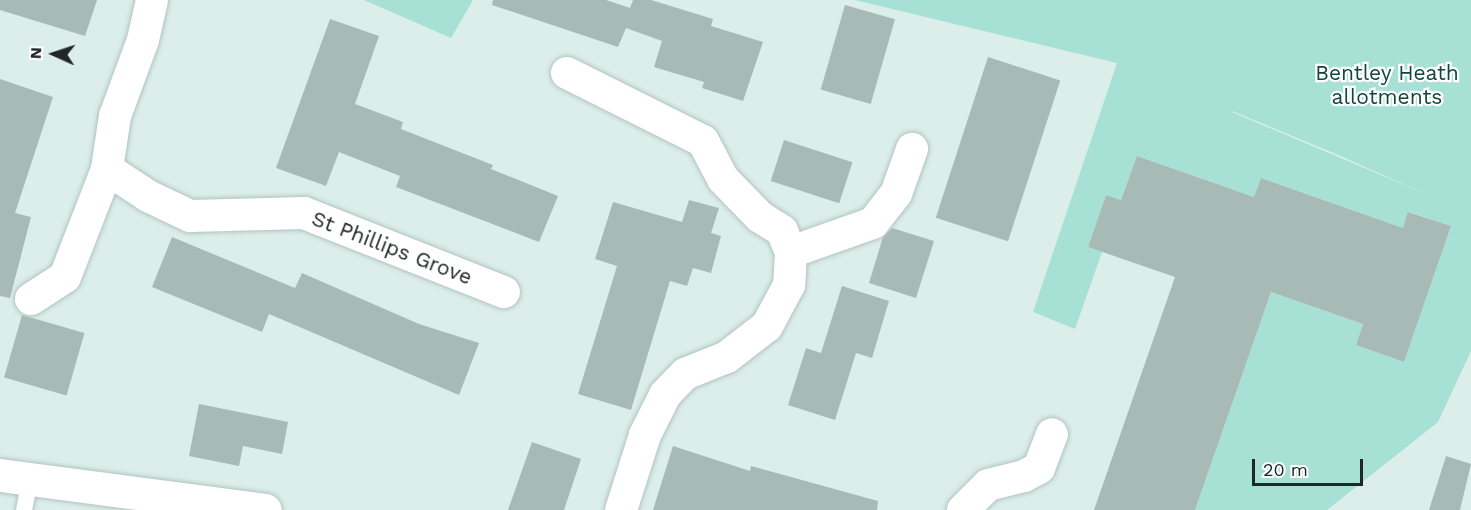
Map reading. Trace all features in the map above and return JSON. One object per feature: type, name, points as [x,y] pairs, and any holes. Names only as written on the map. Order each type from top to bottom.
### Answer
[{"type":"street","points":[[31,299],[65,277],[107,169],[115,116],[143,40],[152,0]]},
{"type":"street","points":[[567,73],[703,141],[723,179],[760,217],[782,231],[791,252],[789,285],[767,326],[727,357],[685,374],[665,395],[645,435],[621,510]]},
{"type":"street","points":[[791,252],[873,223],[896,194],[912,149]]},
{"type":"street","name":"St Phillips Grove","points":[[107,169],[148,196],[190,216],[304,213],[504,292]]},
{"type":"street","points":[[963,510],[988,485],[1039,468],[1052,434]]},
{"type":"street","points":[[15,476],[174,503],[265,510]]},
{"type":"lane","points":[[15,476],[24,510]]},
{"type":"green space","points":[[364,0],[473,0],[451,38]]},
{"type":"green space","name":"Bentley Heath allotments","points":[[855,0],[1471,0],[1471,351],[1438,422],[1327,510],[1195,510],[1271,292],[1363,324],[1356,345],[1404,362],[1451,226],[1409,212],[1403,228],[1261,178],[1254,197],[1137,156],[1121,200],[1106,195],[1088,247],[1102,252],[1075,329],[1033,312],[1117,63]],"holes":[[[1232,111],[1336,154],[1426,194]]]},
{"type":"building","points":[[0,0],[97,0],[85,36],[0,10]]},
{"type":"building","points":[[493,0],[606,0],[630,8],[633,0],[651,0],[713,19],[711,26],[763,42],[743,101],[702,88],[704,82],[654,67],[662,41],[626,28],[618,47],[492,5]]},
{"type":"building","points":[[845,5],[895,19],[871,104],[821,90]]},
{"type":"building","points":[[330,19],[379,36],[355,104],[403,122],[401,129],[493,165],[491,169],[558,196],[539,242],[396,187],[400,176],[339,152],[326,186],[276,168]]},
{"type":"building","points":[[988,57],[1060,80],[1008,241],[936,218]]},
{"type":"building","points":[[0,79],[53,97],[15,213],[31,217],[10,298],[0,296]]},
{"type":"building","points":[[784,140],[852,162],[839,203],[771,181]]},
{"type":"building","points":[[1137,156],[1254,197],[1261,178],[1403,228],[1408,212],[1451,226],[1404,362],[1356,345],[1363,324],[1271,292],[1195,510],[1094,510],[1175,277],[1088,247],[1106,195],[1121,200]]},
{"type":"building","points":[[689,200],[719,208],[711,233],[721,236],[711,273],[693,268],[687,286],[670,281],[631,410],[578,394],[617,266],[595,259],[613,202],[682,222]]},
{"type":"building","points":[[892,228],[934,241],[916,298],[869,283],[883,237]]},
{"type":"building","points":[[172,237],[295,288],[302,273],[419,324],[479,343],[459,395],[269,314],[262,332],[152,287]]},
{"type":"building","points":[[842,286],[889,301],[872,358],[856,353],[835,420],[788,405],[806,348],[821,353]]},
{"type":"building","points":[[22,315],[84,333],[67,395],[4,377]]},
{"type":"building","points":[[199,404],[288,422],[282,454],[243,446],[239,466],[189,456]]},
{"type":"building","points":[[532,442],[581,459],[564,510],[508,510]]},
{"type":"building","points":[[673,446],[750,471],[751,466],[878,501],[877,510],[653,510]]},
{"type":"building","points":[[1446,456],[1471,464],[1460,510],[1429,510]]}]
